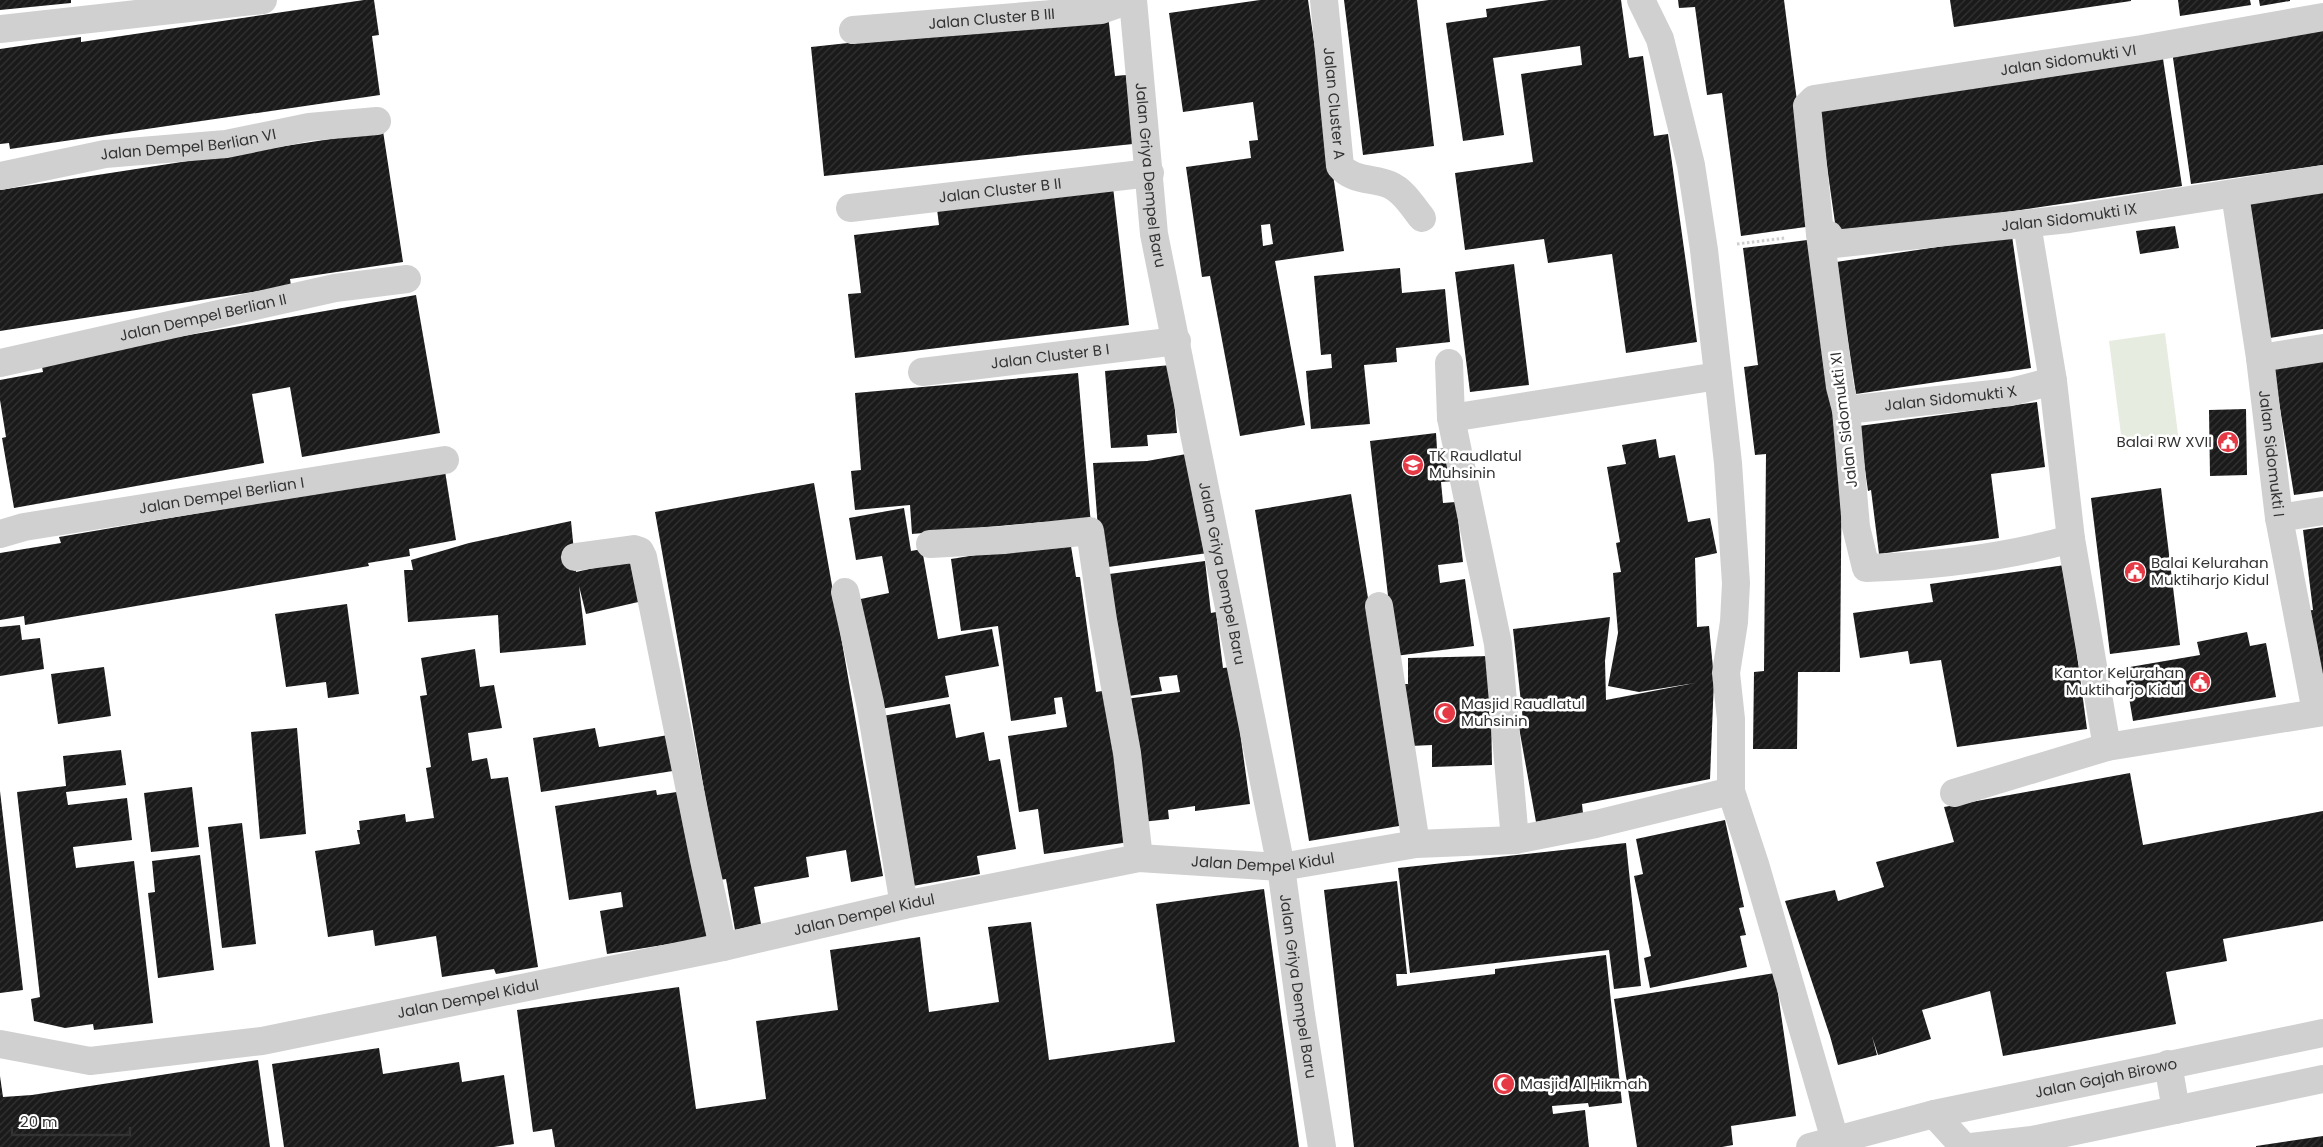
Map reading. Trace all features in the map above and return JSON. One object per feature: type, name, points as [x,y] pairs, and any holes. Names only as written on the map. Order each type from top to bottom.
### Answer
[{"type":"street","points":[[0,29],[263,0]]},
{"type":"street","name":"Jalan Cluster B III","points":[[853,30],[1101,10],[1129,0]]},
{"type":"street","name":"Jalan Griya Dempel Baru","points":[[1133,0],[1154,234],[1177,341],[1281,867],[1301,1016],[1322,1147]]},
{"type":"street","name":"Jalan Cluster A","points":[[1324,0],[1340,166],[1348,174],[1390,185],[1401,192],[1422,218]]},
{"type":"street","points":[[1641,0],[1660,40],[1691,165],[1704,250],[1728,463],[1736,583],[1734,622],[1726,673],[1731,719],[1730,791],[1754,864],[1823,1144]]},
{"type":"street","name":"Jalan Sidomukti VI","points":[[1814,99],[2142,49],[2323,17]]},
{"type":"street","name":"Jalan Sidomukti XI","points":[[1814,99],[1808,106],[1820,234],[1840,387],[1846,410],[1856,528],[1866,568],[1929,566],[2036,549],[2071,539]]},
{"type":"street","name":"Jalan Dempel Berlian VI","points":[[0,176],[105,154],[226,144],[309,127],[377,121]]},
{"type":"street","name":"Jalan Cluster B II","points":[[850,208],[1150,173]]},
{"type":"street","name":"Jalan Sidomukti IX","points":[[1820,234],[1829,234],[1834,244],[2027,224],[2235,194],[2323,179]]},
{"type":"street","name":"Jalan Sidomukti I","points":[[1954,793],[2107,747],[2320,712],[2279,518],[2260,358],[2235,194]]},
{"type":"street","points":[[2027,224],[2053,381],[2071,539],[2107,747]]},
{"type":"street","name":"Jalan Dempel Berlian II","points":[[0,363],[335,288],[407,279]]},
{"type":"street","name":"Jalan Cluster B I","points":[[922,372],[1177,341]]},
{"type":"street","points":[[2260,358],[2323,348]]},
{"type":"street","points":[[1449,363],[1451,418],[1498,644],[1515,840]]},
{"type":"street","points":[[1451,418],[1718,376]]},
{"type":"street","name":"Jalan Sidomukti X","points":[[1846,410],[2011,392],[2053,381]]},
{"type":"street","name":"Jalan Dempel Berlian I","points":[[0,534],[24,527],[445,460]]},
{"type":"street","points":[[2279,518],[2323,511]]},
{"type":"street","points":[[930,544],[1004,540],[1090,531],[1103,620],[1127,753],[1139,858]]},
{"type":"street","points":[[575,557],[634,549],[640,551],[643,557],[704,860],[724,947]]},
{"type":"street","points":[[846,592],[870,703],[904,905]]},
{"type":"street","points":[[1379,606],[1416,844]]},
{"type":"street","name":"Jalan Dempel Kidul","points":[[0,1044],[90,1061],[262,1041],[724,947],[904,905],[1139,858],[1281,867],[1416,844],[1515,840],[1596,824],[1730,791]]},
{"type":"street","name":"Jalan Gajah Birowo","points":[[1823,1144],[1873,1138],[1934,1114],[2323,1033]]},
{"type":"street","points":[[2168,1064],[2176,1110]]},
{"type":"street","points":[[1971,1147],[2032,1144],[2176,1110],[2323,1079]]},
{"type":"street","points":[[1934,1114],[1964,1147]]},
{"type":"path","points":[[1704,250],[1820,234]]},
{"type":"shaded area","points":[[2165,333],[2179,442],[2123,450],[2109,341]]},
{"type":"building","points":[[0,0],[71,0],[71,3],[0,10]]},
{"type":"building","points":[[374,0],[379,35],[372,36],[380,95],[10,149],[9,143],[0,144],[0,49],[81,37],[81,42]]},
{"type":"building","points":[[1260,0],[1308,0],[1344,251],[1275,261],[1305,425],[1240,436],[1210,276],[1202,277],[1186,167],[1251,158],[1249,141],[1258,140],[1253,102],[1183,112],[1169,13]],"holes":[[[1270,224],[1273,244],[1263,246],[1261,225]]]},
{"type":"building","points":[[1344,0],[1417,0],[1434,146],[1363,155]]},
{"type":"building","points":[[1549,0],[1621,0],[1629,58],[1643,56],[1654,136],[1668,134],[1697,342],[1626,353],[1612,254],[1548,263],[1544,239],[1465,250],[1455,173],[1533,162],[1521,74],[1582,65],[1580,46],[1493,58],[1504,135],[1463,141],[1446,23],[1487,17],[1486,9]]},
{"type":"building","points":[[1678,0],[1784,0],[1813,226],[1741,236],[1722,93],[1707,95],[1695,7],[1679,8]]},
{"type":"building","points":[[1950,0],[2131,0],[2131,1],[1954,27]]},
{"type":"building","points":[[2178,0],[2250,0],[2251,5],[2180,16]]},
{"type":"building","points":[[2259,0],[2290,0],[2290,1],[2260,6]]},
{"type":"building","points":[[1108,15],[1115,76],[1126,75],[1133,144],[824,176],[811,47]]},
{"type":"building","points":[[2323,29],[2323,165],[2191,184],[2172,51]]},
{"type":"building","points":[[2162,52],[2182,186],[1837,237],[1818,103]]},
{"type":"building","points":[[383,131],[403,262],[290,279],[291,286],[0,331],[0,190]]},
{"type":"building","points":[[1113,187],[1129,325],[855,358],[848,294],[861,293],[854,235],[939,225],[937,209]]},
{"type":"building","points":[[2323,187],[2323,329],[2270,338],[2247,200]]},
{"type":"building","points":[[2175,226],[2179,248],[2140,254],[2136,231]]},
{"type":"building","points":[[2012,236],[2031,368],[1856,394],[1836,262]]},
{"type":"building","points":[[1815,239],[1842,444],[1840,672],[1798,672],[1797,749],[1753,749],[1754,672],[1764,671],[1766,454],[1755,455],[1744,367],[1758,365],[1743,248]]},
{"type":"building","points":[[1514,264],[1529,385],[1470,392],[1455,272]]},
{"type":"building","points":[[1400,268],[1402,293],[1445,289],[1450,342],[1396,348],[1397,362],[1364,365],[1370,424],[1311,429],[1306,371],[1332,368],[1331,354],[1321,355],[1314,276]]},
{"type":"building","points":[[416,295],[440,433],[302,457],[290,387],[252,394],[264,463],[14,508],[2,438],[6,437],[0,400],[0,380],[43,372],[41,361]]},
{"type":"building","points":[[2323,358],[2323,491],[2294,495],[2273,365]]},
{"type":"building","points":[[1171,365],[1177,433],[1147,435],[1148,446],[1111,448],[1105,371]]},
{"type":"building","points":[[1078,373],[1091,525],[1043,530],[1043,522],[912,534],[910,505],[855,510],[851,471],[861,470],[855,393]]},
{"type":"building","points":[[2037,402],[2045,467],[1991,474],[1999,538],[1879,554],[1871,490],[1868,491],[1859,426]]},
{"type":"building","name":"Balai RW XVII","points":[[2246,409],[2247,475],[2210,476],[2209,410]]},
{"type":"building","points":[[1436,433],[1437,449],[1450,448],[1454,481],[1441,482],[1443,503],[1456,502],[1463,562],[1438,565],[1440,583],[1465,579],[1474,646],[1395,656],[1370,441]]},
{"type":"building","points":[[1656,439],[1659,458],[1675,455],[1688,522],[1710,518],[1717,553],[1695,558],[1697,627],[1709,626],[1714,679],[1710,779],[1582,804],[1583,813],[1536,822],[1518,722],[1523,721],[1513,629],[1610,617],[1605,661],[1606,700],[1695,683],[1639,692],[1608,686],[1618,633],[1613,573],[1621,572],[1616,543],[1620,542],[1607,467],[1626,464],[1622,445]]},
{"type":"building","points":[[1192,453],[1208,553],[1101,568],[1093,463],[1147,461]]},
{"type":"building","points":[[445,471],[456,540],[409,549],[410,556],[368,563],[369,566],[25,625],[24,616],[0,620],[0,553],[61,543],[59,537]]},
{"type":"building","points":[[814,483],[883,876],[851,882],[846,850],[806,857],[809,877],[754,887],[761,924],[735,930],[726,879],[720,880],[655,512]]},
{"type":"building","name":"Balai Kelurahan Muktiharjo Kidul","points":[[2161,488],[2180,645],[2110,654],[2091,498]]},
{"type":"building","points":[[1351,494],[1405,825],[1309,841],[1255,510]]},
{"type":"building","points":[[904,508],[911,551],[922,549],[938,639],[992,629],[999,666],[945,676],[949,697],[875,710],[856,600],[889,593],[882,556],[856,560],[849,518]]},
{"type":"building","points":[[571,521],[576,572],[638,558],[647,600],[586,614],[579,586],[586,645],[500,653],[498,615],[408,622],[404,570],[413,570],[411,560],[469,543]]},
{"type":"building","points":[[2323,527],[2323,679],[2304,611],[2313,610],[2303,530]]},
{"type":"building","points":[[1070,540],[1076,577],[1080,577],[1096,692],[1108,690],[1130,842],[1044,854],[1038,809],[1019,812],[1008,736],[1067,727],[1062,697],[1054,698],[1056,714],[1011,721],[998,626],[961,631],[951,559]]},
{"type":"building","points":[[1205,561],[1211,613],[1216,612],[1223,668],[1231,667],[1250,804],[1195,811],[1195,806],[1168,810],[1169,819],[1142,822],[1125,699],[1180,692],[1177,675],[1159,677],[1162,691],[1122,697],[1102,575]]},
{"type":"building","points":[[2065,565],[2087,729],[1957,747],[1941,660],[1910,664],[1908,651],[1860,658],[1853,613],[1933,602],[1930,584]]},
{"type":"building","points":[[347,604],[359,694],[328,698],[326,682],[286,687],[275,614]]},
{"type":"building","points":[[20,625],[22,640],[40,638],[44,669],[0,676],[0,627]]},
{"type":"building","name":"Kantor Kelurahan Muktiharjo Kidul","points":[[2247,632],[2250,646],[2266,643],[2276,697],[2133,721],[2124,668],[2200,655],[2197,642]]},
{"type":"building","points":[[475,649],[480,687],[494,685],[502,728],[468,733],[472,761],[487,758],[491,779],[508,777],[538,967],[496,974],[494,969],[442,977],[436,936],[375,946],[373,930],[328,937],[315,851],[360,844],[357,830],[360,830],[359,821],[405,814],[406,822],[434,818],[426,768],[431,767],[420,696],[427,695],[421,658]]},
{"type":"building","name":"Masjid Raudlatul Muhsinin","points":[[1490,656],[1492,765],[1432,767],[1432,745],[1410,746],[1398,684],[1408,684],[1408,658]]},
{"type":"building","points":[[104,667],[111,716],[58,724],[51,674]]},
{"type":"building","points":[[950,704],[956,738],[984,732],[989,761],[1000,759],[1016,849],[977,856],[980,874],[907,887],[877,717]]},
{"type":"building","points":[[297,728],[306,834],[260,839],[251,732]]},
{"type":"building","points":[[595,728],[599,747],[674,734],[679,770],[541,792],[533,738]]},
{"type":"building","points":[[121,750],[126,785],[66,792],[68,805],[127,798],[132,840],[73,847],[76,868],[134,861],[153,1023],[94,1030],[93,1024],[65,1028],[34,1021],[31,999],[40,997],[17,792],[66,786],[63,756]]},
{"type":"building","points":[[2130,773],[2143,845],[2323,811],[2323,921],[2223,939],[2227,961],[2166,972],[2176,1024],[2003,1056],[1990,991],[1922,1010],[1931,1039],[1878,1055],[1872,1036],[1877,1055],[1838,1065],[1785,901],[1835,890],[1838,901],[1884,887],[1876,862],[1954,842],[1944,807]]},
{"type":"building","points":[[192,787],[199,847],[151,852],[144,793]]},
{"type":"building","points":[[656,790],[657,795],[690,790],[713,937],[607,954],[600,911],[623,907],[621,892],[569,900],[555,806]]},
{"type":"building","points":[[0,791],[23,990],[0,993]]},
{"type":"building","points":[[1725,820],[1744,907],[1739,908],[1746,935],[1740,936],[1747,967],[1650,988],[1644,958],[1651,956],[1634,876],[1643,874],[1636,839]]},
{"type":"building","points":[[242,823],[256,944],[222,948],[208,827]]},
{"type":"building","points":[[1626,843],[1641,986],[1614,989],[1609,950],[1410,973],[1398,868]]},
{"type":"building","points":[[200,855],[214,970],[158,978],[148,893],[155,892],[152,861]]},
{"type":"building","points":[[1397,881],[1407,974],[1396,974],[1397,986],[1495,974],[1495,969],[1606,955],[1622,1103],[1589,1107],[1588,1103],[1552,1106],[1553,1114],[1585,1110],[1589,1147],[1354,1147],[1324,890]]},
{"type":"building","points":[[1264,889],[1299,1147],[555,1147],[552,1129],[533,1132],[517,1010],[679,987],[696,1109],[766,1099],[756,1021],[838,1010],[830,950],[920,937],[929,1012],[999,1002],[988,927],[1031,922],[1049,1060],[1175,1042],[1156,904]]},
{"type":"building","points":[[1775,973],[1796,1116],[1731,1126],[1733,1145],[1722,1147],[1637,1147],[1614,999]]},
{"type":"building","points":[[379,1048],[383,1074],[459,1062],[462,1082],[504,1075],[514,1144],[494,1147],[284,1147],[272,1064]]},
{"type":"building","points":[[258,1060],[270,1147],[0,1147],[0,1076],[3,1097],[32,1095]]},
{"type":"building","points":[[2323,1136],[2323,1147],[2256,1147],[2256,1146]]},
{"type":"place","name":"Balai RW XVII","points":[[2228,442]]},
{"type":"place","name":"TK Raudlatul Muhsinin","points":[[1413,465]]},
{"type":"place","name":"Balai Kelurahan Muktiharjo Kidul","points":[[2135,572]]},
{"type":"place","name":"Kantor Kelurahan Muktiharjo Kidul","points":[[2200,682]]},
{"type":"place","name":"Masjid Raudlatul Muhsinin","points":[[1445,713]]},
{"type":"place","name":"Masjid Al Hikmah","points":[[1504,1084]]}]
